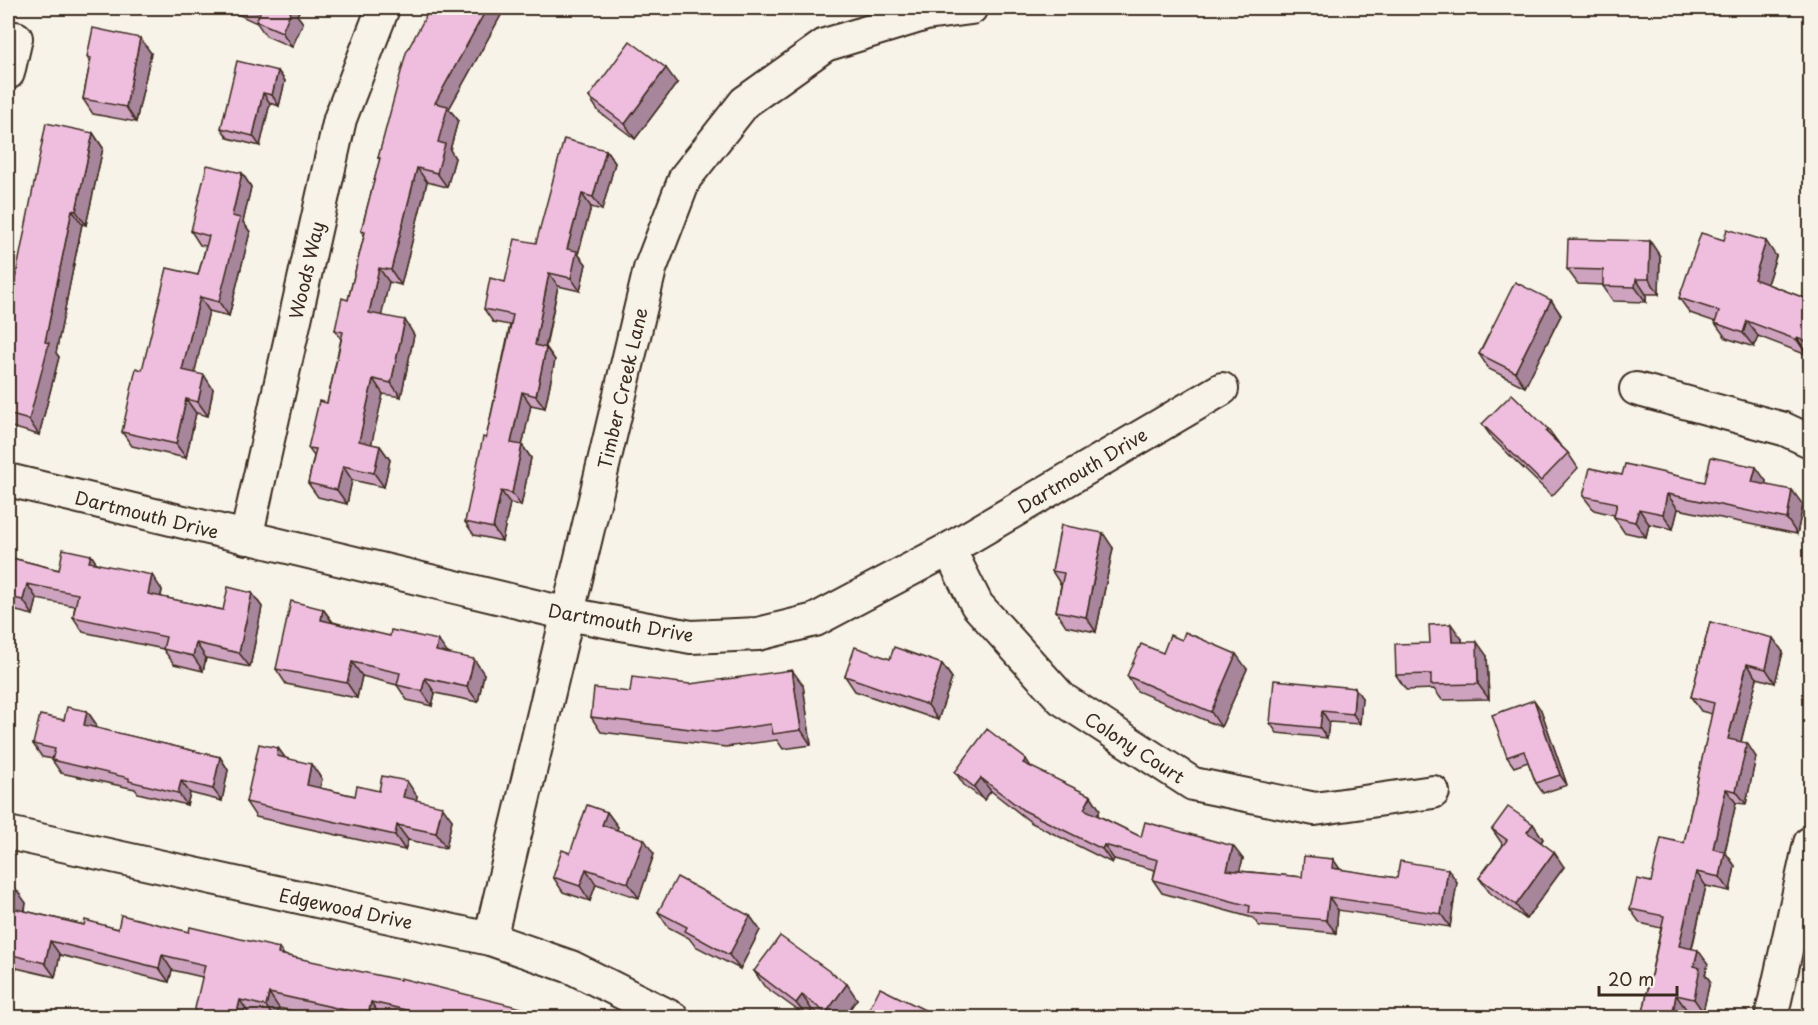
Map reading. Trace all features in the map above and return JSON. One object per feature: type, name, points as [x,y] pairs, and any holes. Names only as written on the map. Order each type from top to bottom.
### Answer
[{"type":"street","name":"Woods Way","points":[[246,538],[340,119],[383,8]]},
{"type":"street","name":"Timber Creek Lane","points":[[490,939],[650,269],[685,178],[745,102],[825,45],[926,14],[971,8]]},
{"type":"street","points":[[8,73],[16,38]]},
{"type":"street","name":"Dartmouth Drive","points":[[8,480],[568,614],[691,637],[758,634],[815,620],[949,549],[1222,388]]},
{"type":"street","points":[[1636,389],[1785,429],[1810,441]]},
{"type":"street","name":"Colony Court","points":[[949,549],[976,604],[1062,699],[1193,784],[1315,809],[1432,792]]},
{"type":"street","name":"Edgewood Drive","points":[[8,833],[490,939],[571,967],[673,1017]]},
{"type":"street","points":[[1771,1017],[1810,843]]},
{"type":"building","points":[[246,8],[292,8],[282,32],[256,21],[260,13]]},
{"type":"building","points":[[428,8],[487,8],[435,103],[448,106],[438,142],[445,144],[437,173],[417,168],[391,270],[379,268],[369,313],[405,320],[391,383],[373,379],[359,441],[380,446],[374,473],[343,466],[337,490],[308,483],[316,449],[308,448],[319,401],[327,403],[343,332],[335,330],[342,298],[348,300],[365,232],[361,231],[380,158],[378,158],[406,53]]},
{"type":"building","points":[[93,28],[140,38],[126,107],[83,99],[91,58],[87,57]]},
{"type":"building","points":[[630,41],[666,68],[625,124],[589,97]]},
{"type":"building","points":[[237,61],[278,71],[272,95],[263,93],[253,136],[221,128]]},
{"type":"building","points":[[46,123],[93,133],[76,211],[72,210],[45,342],[49,343],[29,420],[8,414],[8,330],[13,310],[9,310]]},
{"type":"building","points":[[564,139],[606,150],[593,197],[582,194],[567,249],[577,251],[571,278],[549,273],[535,345],[546,348],[536,396],[522,392],[511,443],[522,445],[512,493],[501,491],[493,528],[465,522],[513,315],[484,309],[490,278],[505,282],[515,239],[536,243]]},
{"type":"building","points":[[207,165],[242,173],[232,216],[240,218],[219,302],[200,297],[182,370],[204,375],[198,402],[186,399],[176,444],[122,432],[136,368],[142,370],[167,268],[198,275],[209,236],[191,231]]},
{"type":"building","points":[[1727,229],[1766,241],[1754,279],[1810,300],[1810,343],[1747,321],[1743,333],[1715,323],[1719,311],[1679,298],[1701,233],[1724,240]]},
{"type":"building","points":[[1568,239],[1650,241],[1649,279],[1636,279],[1635,287],[1603,286],[1603,270],[1567,269]]},
{"type":"building","points":[[1515,282],[1551,300],[1515,372],[1479,354]]},
{"type":"building","points":[[1512,394],[1548,429],[1546,432],[1568,453],[1541,481],[1482,424]]},
{"type":"building","points":[[1711,457],[1756,467],[1752,482],[1792,490],[1787,519],[1667,494],[1663,514],[1639,509],[1635,522],[1614,517],[1617,503],[1583,496],[1590,468],[1622,475],[1625,464],[1705,482]]},
{"type":"building","points":[[1061,525],[1103,533],[1086,617],[1056,611],[1064,573],[1052,571]]},
{"type":"building","points":[[63,549],[91,555],[89,562],[152,575],[148,594],[223,610],[228,587],[252,593],[239,653],[196,643],[193,656],[163,649],[166,637],[73,617],[78,594],[27,584],[23,600],[8,597],[8,557],[59,570]]},
{"type":"building","points":[[291,601],[323,609],[321,620],[390,636],[391,630],[438,640],[436,651],[474,659],[467,687],[425,678],[422,691],[397,685],[400,673],[352,662],[347,683],[276,669]]},
{"type":"building","points":[[1710,622],[1773,638],[1766,669],[1747,664],[1728,739],[1747,743],[1736,791],[1726,789],[1713,849],[1725,852],[1720,877],[1696,872],[1679,946],[1698,950],[1694,966],[1700,968],[1694,999],[1676,995],[1672,1017],[1642,1017],[1664,916],[1630,909],[1637,879],[1651,882],[1661,838],[1684,843],[1714,703],[1691,697]]},
{"type":"building","points":[[1451,624],[1452,642],[1477,642],[1478,684],[1431,685],[1431,674],[1396,675],[1395,644],[1430,643],[1429,625]]},
{"type":"building","points":[[1185,632],[1236,654],[1211,712],[1127,676],[1141,644],[1163,653],[1170,635],[1182,640]]},
{"type":"building","points":[[855,647],[890,659],[894,647],[942,664],[928,705],[845,676]]},
{"type":"building","points":[[792,670],[801,730],[773,734],[771,724],[715,732],[591,717],[594,688],[630,692],[632,677],[690,684]]},
{"type":"building","points":[[1274,680],[1355,688],[1353,714],[1322,711],[1320,728],[1270,723]]},
{"type":"building","points":[[1534,700],[1560,775],[1536,783],[1524,751],[1507,757],[1492,715]]},
{"type":"building","points":[[67,707],[87,711],[84,725],[220,757],[213,789],[181,781],[178,793],[129,781],[129,778],[52,760],[55,749],[33,744],[40,715],[64,720]]},
{"type":"building","points":[[987,729],[1026,759],[1023,763],[1091,796],[1084,809],[1141,837],[1145,822],[1233,846],[1227,870],[1302,877],[1304,856],[1333,859],[1332,868],[1397,878],[1400,861],[1448,869],[1441,914],[1329,897],[1326,920],[1249,913],[1250,906],[1153,880],[1158,860],[1104,845],[1102,849],[1023,810],[981,778],[974,787],[955,772]]},
{"type":"building","points":[[259,744],[278,748],[277,756],[311,764],[307,785],[355,796],[357,786],[379,791],[382,776],[407,781],[403,797],[442,806],[436,833],[397,825],[395,835],[246,802]]},
{"type":"building","points":[[587,805],[607,812],[602,825],[644,839],[628,883],[586,869],[580,886],[553,877],[562,850],[570,853]]},
{"type":"building","points":[[1508,807],[1533,824],[1527,832],[1554,852],[1516,905],[1479,878],[1507,840],[1492,829]]},
{"type":"building","points":[[677,877],[750,916],[729,955],[685,931],[687,927],[658,912]]},
{"type":"building","points":[[8,887],[16,889],[12,908],[84,925],[85,920],[118,929],[121,915],[189,932],[190,927],[279,948],[278,954],[400,980],[400,978],[529,1010],[547,1017],[414,1017],[415,1012],[371,1002],[368,1015],[269,993],[266,1006],[240,1000],[236,1017],[193,1017],[205,965],[162,955],[159,968],[50,941],[45,963],[8,954]]},
{"type":"building","points":[[780,936],[847,984],[826,1013],[802,995],[796,1003],[754,971]]},
{"type":"building","points":[[880,988],[939,1017],[865,1017]]}]
